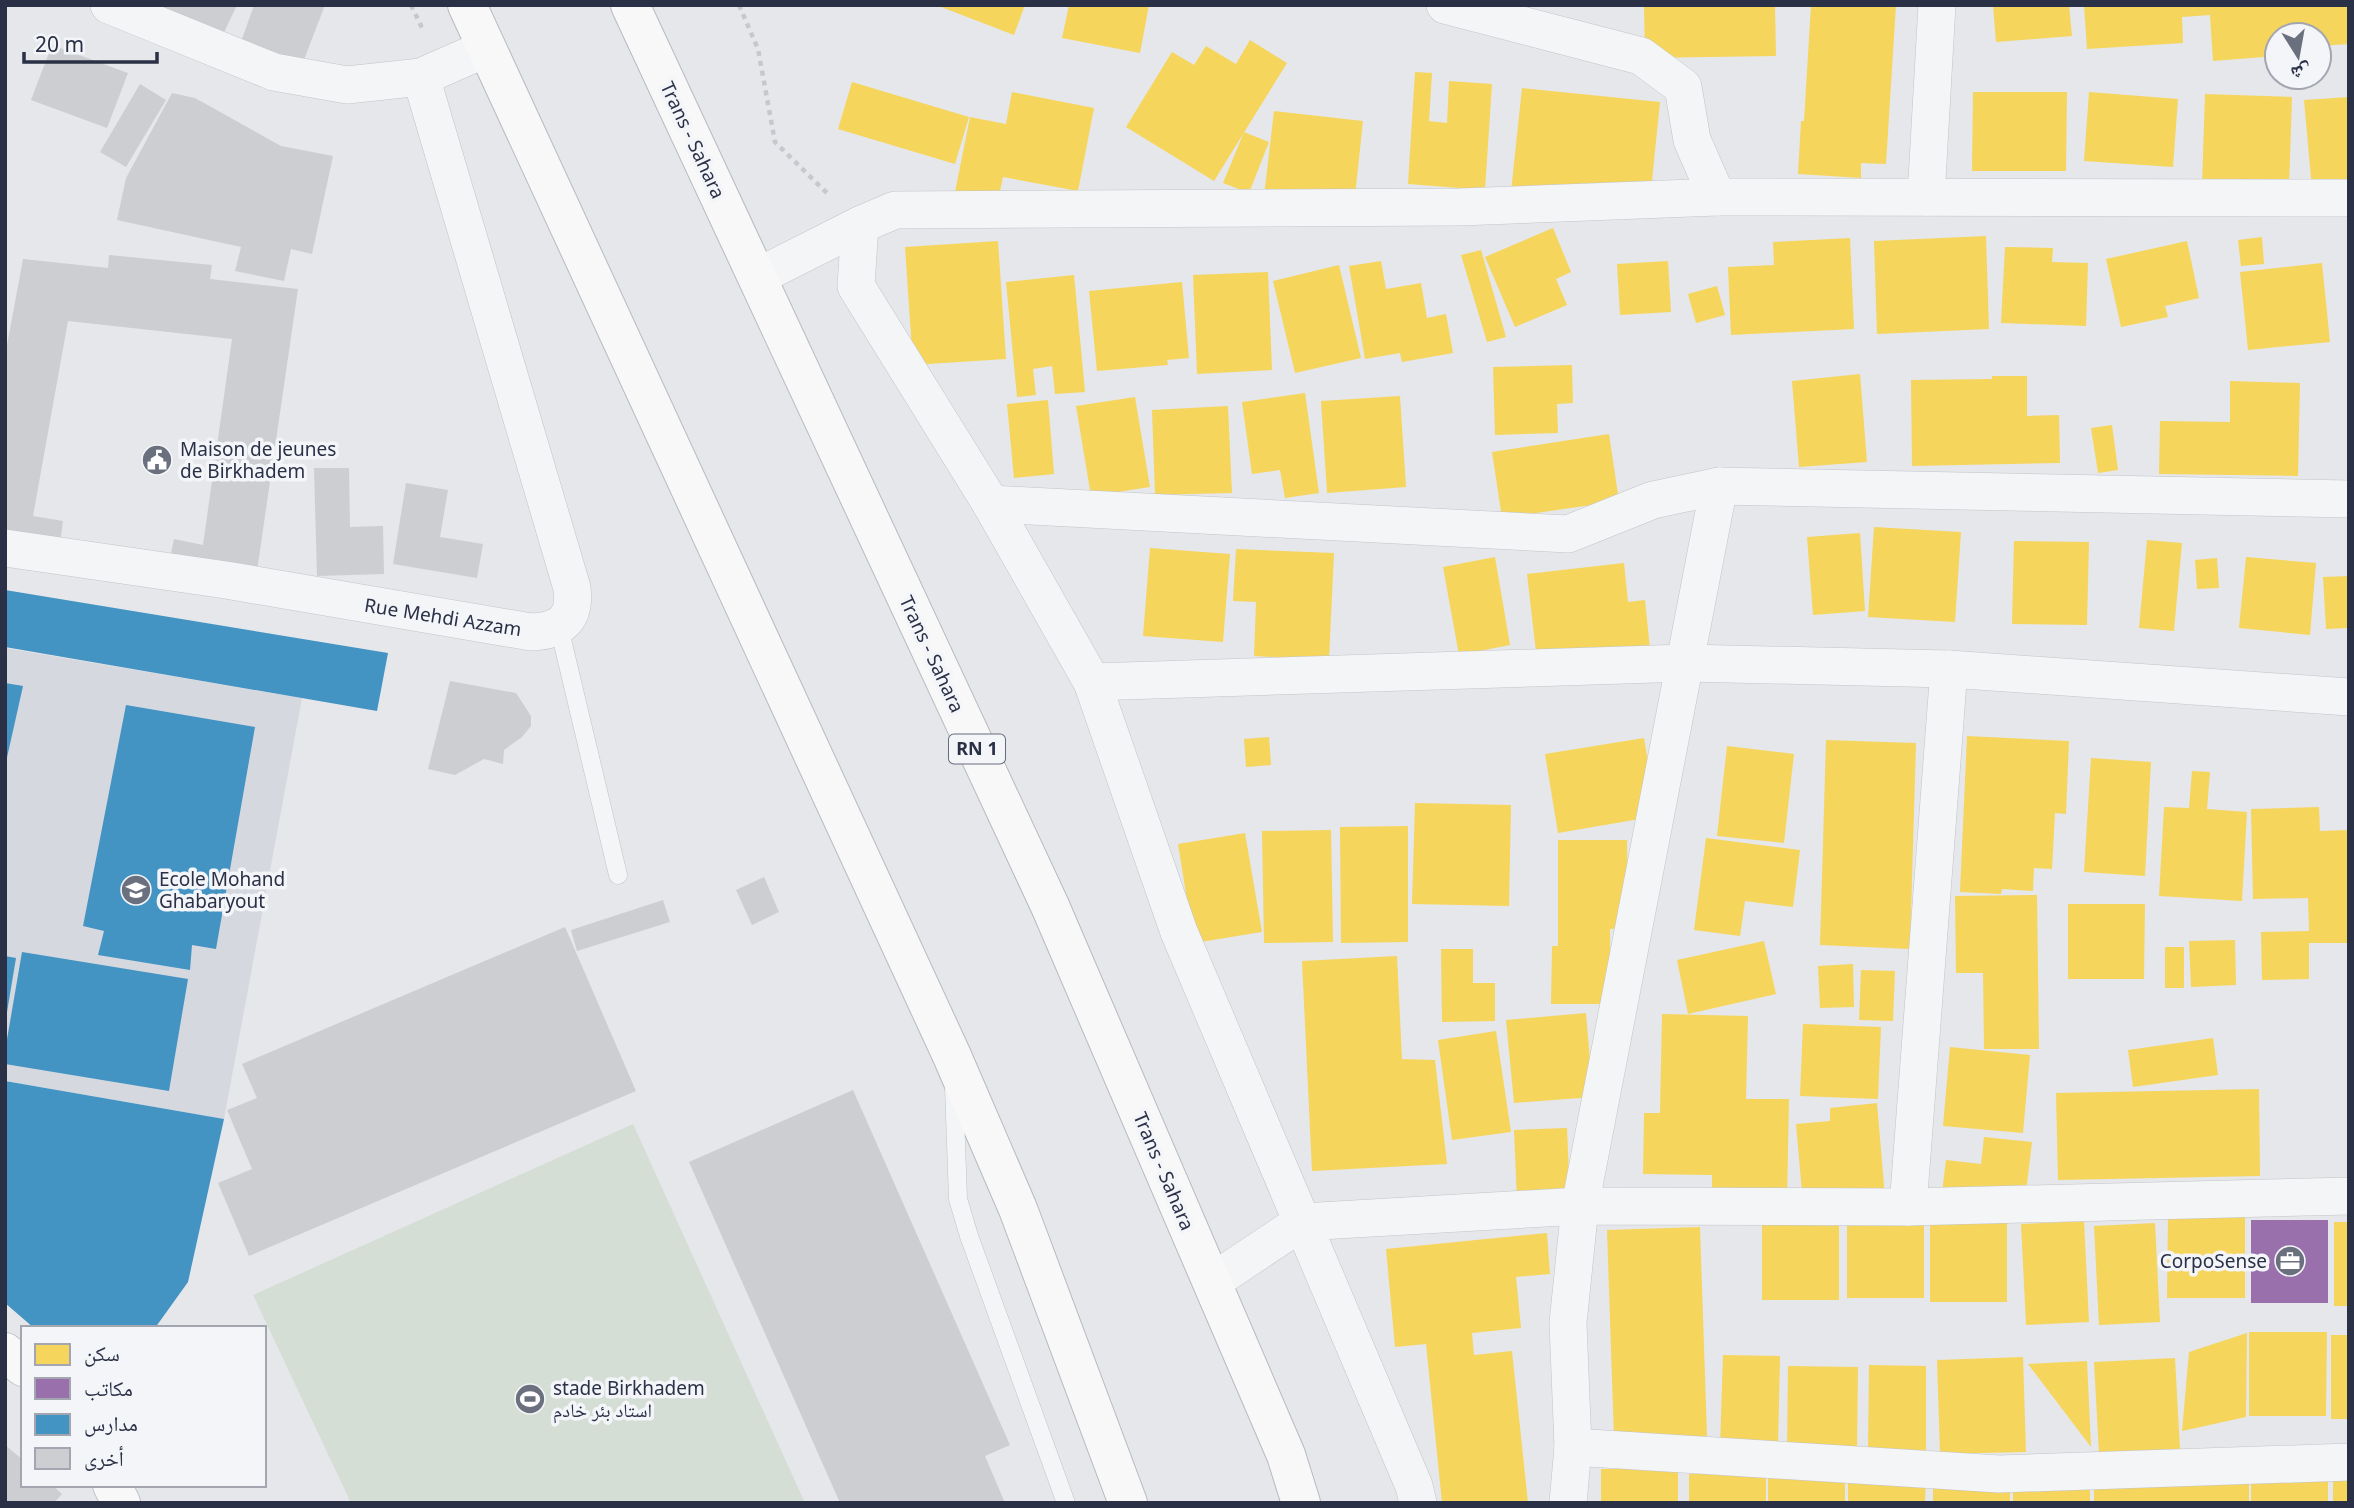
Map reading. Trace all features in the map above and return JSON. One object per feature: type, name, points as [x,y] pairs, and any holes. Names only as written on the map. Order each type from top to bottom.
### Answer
[{"type":"main road","points":[[467,5],[952,1056],[1018,1209],[1128,1503]]},
{"type":"main road","name":"Trans - Sahara","points":[[630,5],[1050,906],[1286,1455],[1301,1503]]},
{"type":"main road","points":[[5,1352],[21,1365]]},
{"type":"main road","points":[[113,1487],[121,1503]]},
{"type":"street","points":[[109,5],[274,72],[347,85],[421,77],[487,48]]},
{"type":"street","points":[[1445,5],[1641,56],[1683,87],[1692,139],[1717,197]]},
{"type":"street","points":[[1926,197],[1937,5]]},
{"type":"street","points":[[421,77],[572,588],[574,604],[559,627]]},
{"type":"street","points":[[757,277],[895,210],[1460,207],[1717,197],[2349,198]]},
{"type":"street","points":[[860,225],[856,286],[990,504],[1092,682],[1179,932],[1414,1486],[1418,1503]]},
{"type":"street","points":[[990,504],[1568,534],[1653,500],[1719,486],[2349,499]]},
{"type":"street","points":[[1568,1503],[1573,1447],[1568,1323],[1580,1206],[1719,486]]},
{"type":"street","name":"Rue Mehdi Azzam","points":[[5,548],[226,580],[531,632],[559,627]]},
{"type":"street","points":[[1092,682],[1686,663],[1949,669],[2349,697]]},
{"type":"street","points":[[1908,1207],[1949,669]]},
{"type":"street","points":[[1212,1282],[1302,1222],[1580,1206],[1908,1207],[2349,1196]]},
{"type":"street","points":[[1573,1447],[1999,1474],[2349,1462]]},
{"type":"lane","points":[[559,627],[618,874]]},
{"type":"lane","points":[[952,1056],[958,1199],[1066,1503]]},
{"type":"path","points":[[739,5],[758,49],[775,142],[860,225]]},
{"type":"shaded area","name":"Ecole Mohand Ghabaryout","points":[[5,648],[302,698],[224,1119],[5,1081]]},
{"type":"shaded area","name":"stade Birkhadem استاد بئر خادم","points":[[633,1124],[805,1503],[351,1503],[253,1295]]},
{"type":"building: سكن","points":[[936,5],[1025,5],[1014,35]]},
{"type":"building: سكن","points":[[1069,5],[1149,5],[1140,53],[1062,38]]},
{"type":"building: سكن","points":[[1644,5],[1775,5],[1776,56],[1645,58]]},
{"type":"building: سكن","points":[[1811,5],[1896,5],[1886,164],[1861,163],[1861,178],[1798,174]]},
{"type":"building: سكن","points":[[1993,5],[2069,5],[2072,36],[1996,42]]},
{"type":"building: سكن","points":[[2084,5],[2349,5],[2349,44],[2333,45],[2333,21],[2263,21],[2263,57],[2213,61],[2210,15],[2182,17],[2183,43],[2087,49]]},
{"type":"building: سكن","points":[[1250,40],[1287,63],[1214,181],[1126,127],[1172,52],[1194,65],[1206,46],[1236,64]]},
{"type":"building: سكن","points":[[1415,72],[1432,73],[1429,121],[1447,123],[1449,81],[1492,84],[1485,190],[1408,184]]},
{"type":"building: سكن","points":[[852,82],[969,117],[955,164],[838,129]]},
{"type":"building: سكن","points":[[1522,88],[1660,102],[1649,210],[1510,201]]},
{"type":"building: سكن","points":[[1012,92],[1094,108],[1078,191],[1003,177],[997,205],[954,197],[970,117],[1006,124]]},
{"type":"building: سكن","points":[[1973,92],[2067,92],[2066,171],[1972,171]]},
{"type":"building: سكن","points":[[2089,92],[2178,99],[2173,167],[2084,161]]},
{"type":"building: سكن","points":[[2205,94],[2292,97],[2289,188],[2202,186]]},
{"type":"building: سكن","points":[[2349,97],[2349,185],[2312,189],[2304,100]]},
{"type":"building: سكن","points":[[1274,111],[1363,121],[1354,205],[1264,196]]},
{"type":"building: سكن","points":[[1244,132],[1269,142],[1249,193],[1223,183]]},
{"type":"building: سكن","points":[[1553,228],[1571,272],[1556,279],[1567,305],[1515,327],[1485,257]]},
{"type":"building: سكن","points":[[1986,236],[1989,329],[1877,334],[1874,241]]},
{"type":"building: سكن","points":[[2262,237],[2264,264],[2241,266],[2238,240]]},
{"type":"building: سكن","points":[[1850,238],[1854,329],[1731,335],[1728,267],[1774,265],[1773,242]]},
{"type":"building: سكن","points":[[998,241],[1006,359],[913,365],[905,247]]},
{"type":"building: سكن","points":[[2187,241],[2199,298],[2165,306],[2168,317],[2121,327],[2106,259]]},
{"type":"building: سكن","points":[[2005,247],[2053,248],[2052,262],[2088,263],[2086,326],[2001,323]]},
{"type":"building: سكن","points":[[1481,250],[1506,337],[1487,342],[1461,255]]},
{"type":"building: سكن","points":[[1381,261],[1386,289],[1421,283],[1427,318],[1446,314],[1453,353],[1402,362],[1400,353],[1365,359],[1349,266]]},
{"type":"building: سكن","points":[[1668,261],[1671,312],[1620,315],[1617,264]]},
{"type":"building: سكن","points":[[2322,263],[2330,342],[2248,350],[2240,272]]},
{"type":"building: سكن","points":[[1339,265],[1361,358],[1295,373],[1273,281]]},
{"type":"building: سكن","points":[[1268,272],[1272,370],[1197,374],[1193,275]]},
{"type":"building: سكن","points":[[1074,275],[1085,392],[1055,394],[1052,366],[1033,369],[1036,395],[1017,397],[1006,282]]},
{"type":"building: سكن","points":[[1182,282],[1189,358],[1167,360],[1168,365],[1097,371],[1089,291]]},
{"type":"building: سكن","points":[[1717,286],[1725,315],[1696,323],[1688,294]]},
{"type":"building: سكن","points":[[1572,365],[1573,403],[1557,404],[1558,433],[1495,435],[1493,367]]},
{"type":"building: سكن","points":[[1860,374],[1867,462],[1799,467],[1792,381]]},
{"type":"building: سكن","points":[[1992,376],[2027,376],[2027,416],[2059,415],[2060,463],[1912,466],[1911,380],[1992,379]]},
{"type":"building: سكن","points":[[2230,381],[2300,383],[2298,476],[2159,474],[2160,421],[2230,422]]},
{"type":"building: سكن","points":[[1305,393],[1319,493],[1285,498],[1280,470],[1252,474],[1242,402]]},
{"type":"building: سكن","points":[[1400,396],[1406,487],[1327,493],[1321,401]]},
{"type":"building: سكن","points":[[1135,397],[1150,487],[1091,496],[1076,406]]},
{"type":"building: سكن","points":[[1048,400],[1054,474],[1014,478],[1007,404]]},
{"type":"building: سكن","points":[[1228,406],[1232,493],[1155,495],[1152,410]]},
{"type":"building: سكن","points":[[2112,425],[2118,470],[2098,473],[2091,428]]},
{"type":"building: سكن","points":[[1609,434],[1619,501],[1502,518],[1492,452]]},
{"type":"building: سكن","points":[[1874,527],[1961,532],[1955,622],[1868,617]]},
{"type":"building: سكن","points":[[1860,533],[1865,611],[1813,615],[1807,537]]},
{"type":"building: سكن","points":[[2147,540],[2182,543],[2174,631],[2139,628]]},
{"type":"building: سكن","points":[[2014,541],[2089,542],[2087,625],[2012,624]]},
{"type":"building: سكن","points":[[1150,548],[1230,554],[1223,642],[1143,636]]},
{"type":"building: سكن","points":[[1236,549],[1334,553],[1329,660],[1254,656],[1256,602],[1233,601]]},
{"type":"building: سكن","points":[[1495,557],[1510,645],[1459,655],[1443,567]]},
{"type":"building: سكن","points":[[2246,557],[2316,563],[2310,635],[2239,628]]},
{"type":"building: سكن","points":[[2217,558],[2219,588],[2197,589],[2195,560]]},
{"type":"building: سكن","points":[[1624,563],[1628,602],[1645,600],[1650,649],[1537,661],[1527,574]]},
{"type":"building: سكن","points":[[2349,576],[2349,628],[2326,629],[2323,577]]},
{"type":"building: سكن","points":[[1967,736],[2069,741],[2066,814],[2055,813],[2052,869],[2034,868],[2033,891],[2002,889],[2001,894],[1960,892]]},
{"type":"building: سكن","points":[[1269,737],[1271,765],[1246,767],[1244,739]]},
{"type":"building: سكن","points":[[1644,738],[1657,816],[1558,833],[1545,754]]},
{"type":"building: سكن","points":[[1826,740],[1916,743],[1910,949],[1820,945]]},
{"type":"building: سكن","points":[[1727,746],[1794,754],[1784,843],[1717,836]]},
{"type":"building: سكن","points":[[2091,758],[2151,762],[2145,876],[2084,872]]},
{"type":"building: سكن","points":[[2192,771],[2210,772],[2207,809],[2247,812],[2242,901],[2159,896],[2164,807],[2189,808]]},
{"type":"building: سكن","points":[[1415,803],[1511,805],[1509,906],[1412,904]]},
{"type":"building: سكن","points":[[2319,807],[2320,831],[2349,830],[2349,943],[2309,943],[2309,979],[2262,980],[2261,932],[2309,931],[2308,898],[2253,899],[2251,809]]},
{"type":"building: سكن","points":[[1408,826],[1408,942],[1341,943],[1340,827]]},
{"type":"building: سكن","points":[[1331,830],[1333,942],[1264,943],[1262,831]]},
{"type":"building: سكن","points":[[1245,833],[1262,932],[1194,943],[1178,844]]},
{"type":"building: سكن","points":[[1706,838],[1800,850],[1793,907],[1745,901],[1740,936],[1694,930]]},
{"type":"building: سكن","points":[[1558,840],[1627,840],[1628,928],[1610,929],[1610,1004],[1551,1004],[1552,946],[1558,946]]},
{"type":"building: سكن","points":[[2037,895],[2039,1049],[1984,1049],[1983,973],[1956,973],[1955,896]]},
{"type":"building: سكن","points":[[2068,904],[2145,904],[2144,979],[2068,979]]},
{"type":"building: سكن","points":[[2235,940],[2236,985],[2191,987],[2189,941]]},
{"type":"building: سكن","points":[[1764,941],[1776,994],[1688,1014],[1677,960]]},
{"type":"building: سكن","points":[[2165,947],[2184,947],[2184,988],[2165,988]]},
{"type":"building: سكن","points":[[1441,949],[1473,949],[1473,983],[1495,983],[1495,1021],[1442,1022]]},
{"type":"building: سكن","points":[[1397,956],[1402,1059],[1435,1060],[1447,1164],[1312,1171],[1302,961]]},
{"type":"building: سكن","points":[[1853,964],[1854,1007],[1820,1008],[1818,966]]},
{"type":"building: سكن","points":[[1861,970],[1895,971],[1893,1021],[1859,1020]]},
{"type":"building: سكن","points":[[1586,1013],[1593,1097],[1514,1103],[1506,1020]]},
{"type":"building: سكن","points":[[1662,1014],[1748,1016],[1746,1099],[1789,1099],[1787,1200],[1712,1198],[1712,1175],[1643,1174],[1644,1113],[1660,1113]]},
{"type":"building: سكن","points":[[1803,1024],[1881,1027],[1878,1099],[1800,1096]]},
{"type":"building: سكن","points":[[1496,1031],[1511,1132],[1452,1140],[1438,1040]]},
{"type":"building: سكن","points":[[2213,1038],[2218,1075],[2133,1087],[2128,1050]]},
{"type":"building: سكن","points":[[1950,1047],[2030,1055],[2023,1133],[1943,1126]]},
{"type":"building: سكن","points":[[2259,1089],[2260,1176],[2058,1180],[2056,1093]]},
{"type":"building: سكن","points":[[1877,1103],[1885,1197],[1803,1204],[1796,1124],[1830,1121],[1830,1108]]},
{"type":"building: سكن","points":[[1567,1128],[1570,1198],[1517,1200],[1514,1130]]},
{"type":"building: سكن","points":[[1984,1137],[2032,1142],[2025,1201],[1942,1192],[1946,1160],[1981,1164]]},
{"type":"building: سكن","points":[[2168,1214],[2245,1214],[2245,1298],[2167,1298]]},
{"type":"building: سكن","points":[[1847,1215],[1924,1215],[1924,1298],[1847,1298]]},
{"type":"building: سكن","points":[[1762,1216],[1839,1216],[1839,1300],[1762,1300]]},
{"type":"building: سكن","points":[[1930,1218],[2007,1218],[2007,1302],[1930,1302]]},
{"type":"building: سكن","points":[[2084,1221],[2089,1322],[2026,1325],[2021,1224]]},
{"type":"building: سكن","points":[[2334,1222],[2349,1222],[2349,1306],[2334,1306]]},
{"type":"building: سكن","points":[[2155,1223],[2160,1322],[2099,1325],[2094,1226]]},
{"type":"building: سكن","points":[[1700,1227],[1707,1436],[1614,1439],[1607,1230]]},
{"type":"building: سكن","points":[[1547,1233],[1550,1274],[1516,1277],[1521,1328],[1472,1333],[1474,1355],[1512,1351],[1528,1503],[1442,1503],[1426,1344],[1395,1347],[1386,1249]]},
{"type":"building: سكن","points":[[2249,1332],[2327,1332],[2326,1416],[2249,1416]]},
{"type":"building: سكن","points":[[2247,1333],[2246,1417],[2182,1431],[2189,1352]]},
{"type":"building: سكن","points":[[2331,1335],[2349,1335],[2349,1419],[2331,1419]]},
{"type":"building: سكن","points":[[1723,1355],[1780,1356],[1778,1446],[1720,1446]]},
{"type":"building: سكن","points":[[2023,1357],[2026,1452],[1940,1454],[1937,1360]]},
{"type":"building: سكن","points":[[2175,1358],[2180,1449],[2099,1453],[2094,1362]]},
{"type":"building: سكن","points":[[2087,1361],[2091,1447],[2028,1364]]},
{"type":"building: سكن","points":[[1869,1365],[1926,1366],[1926,1451],[1868,1451]]},
{"type":"building: سكن","points":[[1788,1366],[1858,1367],[1857,1453],[1787,1452]]},
{"type":"building: سكن","points":[[1601,1469],[1678,1469],[1678,1503],[1601,1503]]},
{"type":"building: سكن","points":[[2251,1472],[2328,1473],[2328,1503],[2251,1503]]},
{"type":"building: سكن","points":[[2333,1472],[2349,1472],[2349,1503],[2333,1503]]},
{"type":"building: سكن","points":[[1689,1474],[1766,1474],[1766,1503],[1689,1503]]},
{"type":"building: سكن","points":[[2249,1474],[2249,1503],[2094,1503],[2094,1475]]},
{"type":"building: سكن","points":[[1768,1475],[1845,1475],[1845,1503],[1768,1503]]},
{"type":"building: سكن","points":[[1848,1476],[1926,1476],[1925,1503],[1848,1503]]},
{"type":"building: سكن","points":[[1933,1476],[2010,1476],[2010,1503],[1933,1503]]},
{"type":"building: سكن","points":[[2013,1477],[2090,1477],[2090,1503],[2013,1503]]},
{"type":"building: مكاتب","name":"CorpoSense","points":[[2251,1220],[2328,1220],[2328,1303],[2251,1303]]},
{"type":"building: مدارس","points":[[5,590],[388,653],[377,711],[5,647]]},
{"type":"building: مدارس","points":[[5,683],[23,686],[6,762],[5,762]]},
{"type":"building: مدارس","points":[[126,705],[255,727],[216,949],[192,945],[190,970],[98,955],[104,931],[83,926]]},
{"type":"building: مدارس","points":[[22,952],[188,979],[169,1091],[5,1064]]},
{"type":"building: مدارس","points":[[5,956],[16,958],[7,1012],[5,1012]]},
{"type":"building: مدارس","points":[[5,1081],[224,1119],[188,1282],[156,1326],[32,1326],[5,1303]]},
{"type":"building: أخرى","points":[[127,5],[237,5],[217,47]]},
{"type":"building: أخرى","points":[[254,5],[325,5],[302,65],[241,42]]},
{"type":"building: أخرى","points":[[52,45],[128,73],[107,128],[31,100]]},
{"type":"building: أخرى","points":[[140,84],[166,100],[126,167],[100,152]]},
{"type":"building: أخرى","points":[[172,93],[195,98],[281,146],[333,156],[312,254],[291,249],[284,281],[235,271],[241,247],[117,220],[126,178]]},
{"type":"building: أخرى","points":[[109,255],[212,265],[210,279],[298,289],[257,571],[170,558],[174,539],[203,545],[232,339],[68,321],[33,516],[63,521],[60,543],[5,536],[5,356],[23,259],[108,268]]},
{"type":"building: أخرى","points":[[314,468],[349,468],[350,527],[383,526],[384,574],[317,576]]},
{"type":"building: أخرى","points":[[406,483],[448,490],[440,537],[483,544],[477,578],[393,564]]},
{"type":"building: أخرى","points":[[450,681],[516,693],[531,716],[531,726],[522,737],[504,750],[503,764],[484,759],[455,775],[428,769]]},
{"type":"building: أخرى","points":[[764,877],[779,912],[752,925],[736,890]]},
{"type":"building: أخرى","points":[[663,900],[670,922],[577,951],[571,930]]},
{"type":"building: أخرى","points":[[565,927],[636,1091],[249,1256],[218,1183],[252,1169],[227,1110],[257,1098],[242,1064]]},
{"type":"building: أخرى","points":[[853,1090],[1010,1445],[985,1456],[1005,1503],[840,1503],[689,1162]]},
{"type":"building: أخرى","points":[[5,1445],[21,1458],[21,1487],[54,1487],[62,1494],[54,1503],[5,1503]]},
{"type":"place","name":"Maison de jeunes de Birkhadem","points":[[157,460]]},
{"type":"place","name":"Ecole Mohand Ghabaryout","points":[[136,890]]},
{"type":"place","name":"CorpoSense","points":[[2290,1261]]},
{"type":"place","name":"stade Birkhadem استاد بئر خادم","points":[[530,1399]]}]
